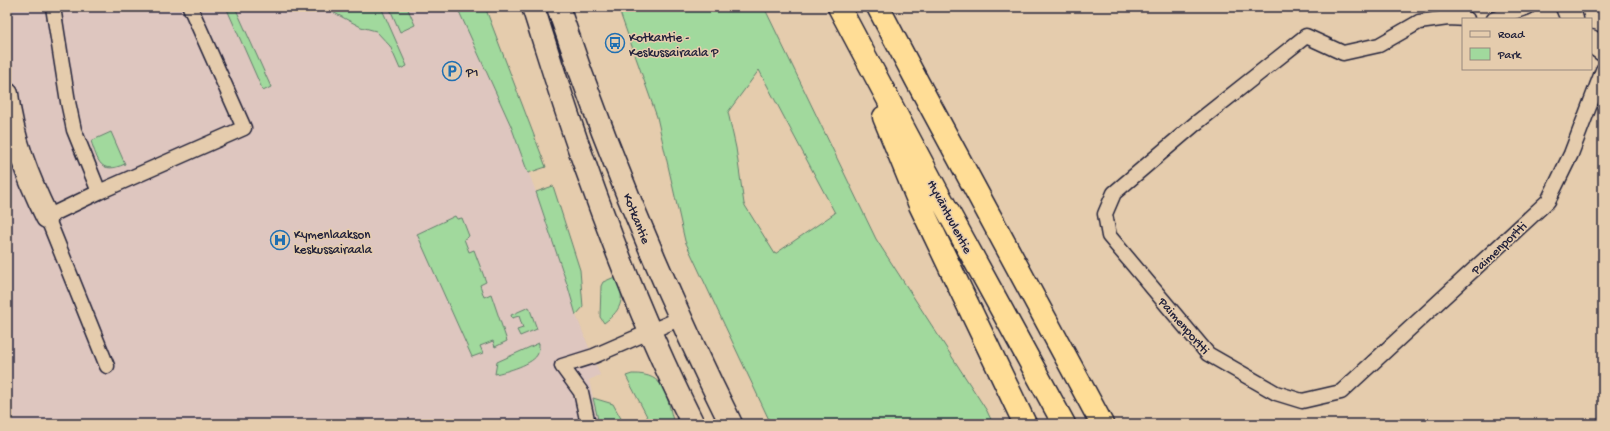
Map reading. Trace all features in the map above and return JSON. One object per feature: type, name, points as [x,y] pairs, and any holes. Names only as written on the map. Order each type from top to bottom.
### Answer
[{"type":"highway","points":[[839,7],[920,205],[1025,424]]},
{"type":"highway","name":"Hyväntuulentie","points":[[839,7],[1064,424]]},
{"type":"highway","points":[[878,7],[1102,424]]},
{"type":"street","points":[[533,7],[585,165],[622,264],[669,375],[693,424]]},
{"type":"street","name":"Kotkantie","points":[[558,7],[610,150],[651,252],[702,365],[731,424]]},
{"type":"street","points":[[1567,7],[1572,18]]},
{"type":"street","points":[[1592,41],[1603,50]]},
{"type":"street","points":[[7,94],[9,111],[19,150],[31,184],[47,217]]},
{"type":"lane","points":[[54,7],[68,102],[74,130],[99,192]]},
{"type":"lane","points":[[106,366],[47,217],[99,192],[244,128],[190,7]]},
{"type":"lane","points":[[1497,18],[1528,7]]},
{"type":"lane","name":"Paimenportti","points":[[1462,19],[1448,18],[1419,22],[1379,45],[1342,53],[1306,36],[1196,124],[1114,194],[1105,214],[1109,236],[1208,354],[1276,393],[1302,401],[1341,392],[1548,201],[1571,154],[1603,70]]},
{"type":"lane","points":[[588,424],[582,392],[562,366],[594,356],[681,318]]},
{"type":"shaded area","name":"Kymenlaakson keskussairaala","points":[[7,7],[457,7],[511,126],[536,192],[570,292],[576,315],[600,375],[589,380],[599,424],[7,424]]},
{"type":"green space","points":[[226,7],[235,7],[271,87],[263,91]]},
{"type":"green space","points":[[323,7],[381,7],[407,66],[400,69],[390,46],[376,31],[361,27]]},
{"type":"green space","points":[[394,7],[407,7],[415,25],[400,32],[390,9]]},
{"type":"green space","points":[[457,7],[485,7],[546,167],[528,173],[511,126]]},
{"type":"green space","points":[[618,7],[764,7],[876,239],[987,411],[993,424],[771,424],[685,241],[657,117]],"holes":[[[759,70],[835,213],[775,254],[744,204],[736,148],[728,112]]]},
{"type":"green space","points":[[111,132],[125,164],[110,168],[105,167],[98,160],[91,141]]},
{"type":"green space","points":[[553,186],[580,270],[583,307],[576,315],[536,192]]},
{"type":"green space","points":[[455,216],[457,219],[462,218],[469,236],[464,239],[469,252],[474,250],[486,282],[480,285],[484,297],[491,294],[507,341],[495,347],[493,341],[480,346],[483,353],[472,357],[417,234]]},
{"type":"green space","points":[[617,276],[621,291],[621,302],[611,318],[604,323],[600,317],[601,286],[603,282]]},
{"type":"green space","points":[[529,307],[537,329],[520,336],[517,330],[523,328],[519,316],[512,318],[511,315]]},
{"type":"green space","points":[[539,343],[538,353],[531,361],[519,367],[495,374],[497,362]]},
{"type":"green space","points":[[632,374],[652,377],[659,382],[666,396],[674,424],[651,424],[626,376]]},
{"type":"green space","points":[[593,398],[613,404],[624,424],[599,424]]},
{"type":"place","name":"Kotkantie - Keskussairaala P","points":[[615,43]]},
{"type":"place","name":"P1","points":[[452,71]]},
{"type":"place","name":"Kymenlaakson keskussairaala","points":[[280,240]]}]
